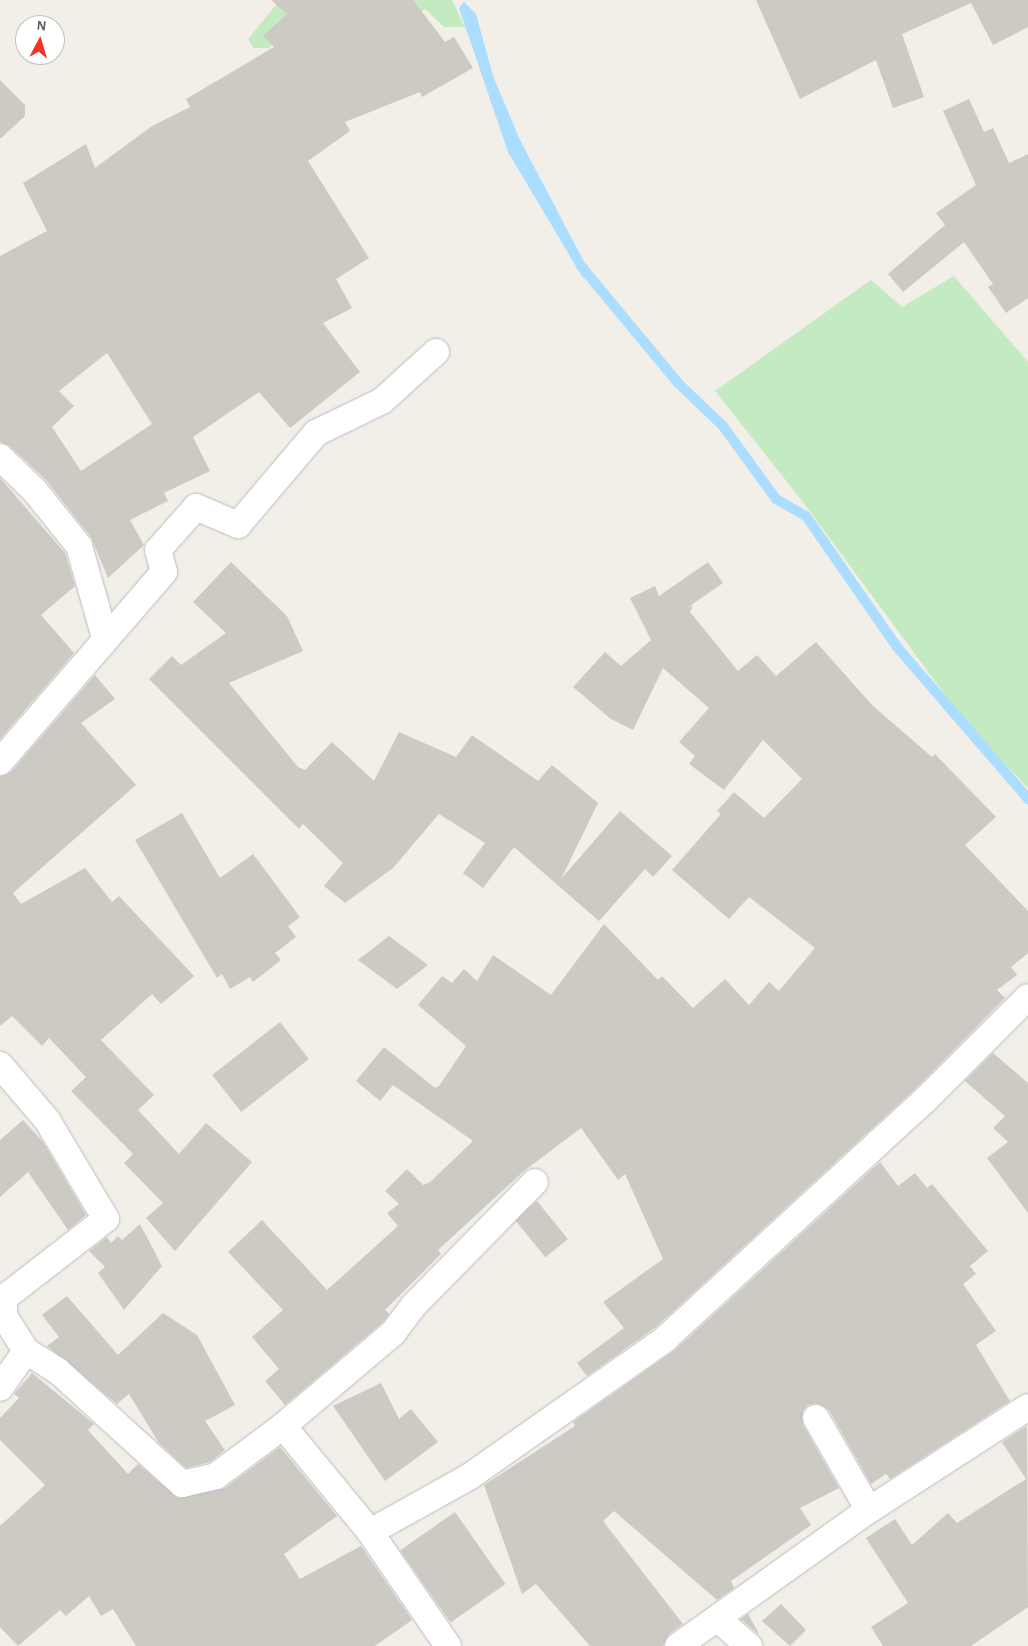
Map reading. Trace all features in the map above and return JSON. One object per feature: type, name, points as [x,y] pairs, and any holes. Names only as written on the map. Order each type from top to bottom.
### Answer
[{"type":"street","points":[[0,762],[164,572],[158,550],[196,507],[238,525],[316,433],[382,400],[436,352]]},
{"type":"street","points":[[0,457],[35,491],[78,546],[106,638]]},
{"type":"street","points":[[370,1532],[469,1477],[665,1339],[926,1099],[1028,997]]},
{"type":"street","points":[[0,1065],[47,1120],[106,1219],[4,1298],[4,1316],[26,1351],[58,1370],[182,1484],[216,1476],[283,1426],[393,1333],[415,1304],[535,1182]]},
{"type":"street","points":[[0,1388],[26,1351]]},
{"type":"street","points":[[678,1646],[719,1620],[868,1510],[1028,1407]]},
{"type":"street","points":[[816,1418],[868,1510]]},
{"type":"street","points":[[283,1426],[370,1532],[448,1646]]},
{"type":"street","points":[[719,1620],[749,1646]]},
{"type":"green space","points":[[280,0],[452,0],[465,27],[444,27],[425,9],[412,19],[284,28],[269,48],[254,48],[248,39]]},
{"type":"green space","points":[[954,276],[1028,362],[1028,788],[968,726],[803,502],[715,391],[871,280],[902,307]]},
{"type":"water","points":[[464,2],[476,14],[493,76],[519,138],[591,275],[583,278],[508,152],[459,8]]},
{"type":"building","points":[[271,0],[413,0],[445,42],[454,37],[473,68],[422,97],[420,92],[345,122],[350,131],[308,161],[369,258],[336,279],[352,308],[323,323],[360,372],[290,428],[259,392],[193,437],[210,471],[164,493],[168,501],[130,520],[144,545],[108,578],[91,537],[46,480],[10,446],[0,442],[0,256],[47,231],[23,183],[86,144],[95,168],[152,126],[190,107],[186,99],[274,47],[263,36],[287,14]],"holes":[[[107,353],[152,424],[81,471],[52,427],[74,406],[59,391]]]},
{"type":"building","points":[[756,0],[1028,0],[1028,27],[993,45],[971,3],[902,34],[924,97],[893,108],[876,60],[800,99]]},
{"type":"building","points":[[0,80],[25,105],[25,116],[0,139]]},
{"type":"building","points":[[969,99],[984,132],[993,128],[1009,163],[1028,154],[1028,298],[1006,313],[988,287],[993,284],[964,242],[903,292],[888,274],[945,225],[936,213],[976,185],[943,111]]},
{"type":"building","points":[[0,478],[65,553],[75,586],[41,615],[74,653],[0,739]]},
{"type":"building","points":[[231,562],[287,616],[303,651],[229,683],[298,767],[305,770],[332,742],[374,781],[399,732],[456,757],[472,735],[538,781],[552,765],[598,803],[561,879],[620,811],[672,856],[653,877],[645,869],[599,921],[514,847],[483,888],[463,873],[485,843],[439,814],[393,868],[345,903],[324,886],[343,863],[303,824],[299,829],[149,679],[172,656],[181,665],[226,633],[193,602]]},
{"type":"building","points":[[708,562],[723,583],[687,608],[693,605],[690,612],[738,671],[757,655],[776,676],[816,642],[873,706],[932,757],[935,754],[996,817],[965,845],[1028,911],[1028,953],[1011,967],[1017,975],[997,990],[1005,998],[916,1088],[656,1327],[587,1376],[577,1363],[624,1328],[603,1302],[663,1259],[625,1174],[618,1180],[581,1128],[524,1171],[438,1250],[441,1254],[385,1310],[389,1314],[383,1322],[285,1405],[265,1381],[279,1369],[252,1337],[283,1310],[228,1252],[262,1220],[327,1290],[398,1226],[387,1213],[399,1204],[385,1191],[407,1169],[423,1185],[430,1182],[473,1141],[393,1085],[380,1101],[356,1081],[384,1047],[435,1088],[439,1086],[466,1046],[418,1005],[442,976],[452,983],[464,969],[477,981],[493,955],[551,995],[604,924],[658,980],[662,976],[693,1008],[725,979],[749,1005],[769,982],[779,991],[815,948],[749,897],[729,919],[672,870],[721,814],[717,811],[734,792],[764,818],[802,779],[763,740],[724,790],[689,764],[695,756],[679,742],[709,708],[663,668],[633,730],[611,719],[573,687],[605,652],[621,666],[651,640],[630,598],[655,586],[659,596]]},
{"type":"building","points":[[95,675],[115,699],[81,723],[136,785],[13,893],[21,904],[85,868],[112,902],[119,896],[194,976],[161,1004],[152,994],[101,1040],[154,1095],[138,1110],[179,1154],[206,1123],[252,1162],[175,1251],[146,1218],[163,1203],[124,1163],[133,1154],[71,1091],[86,1077],[49,1038],[42,1046],[12,1016],[0,1026],[0,777],[11,772]]},
{"type":"building","points":[[182,813],[220,878],[253,854],[300,917],[288,926],[296,937],[275,953],[281,960],[253,982],[250,977],[230,989],[222,974],[217,978],[135,840]]},
{"type":"building","points":[[389,936],[428,965],[397,989],[358,960]]},
{"type":"building","points":[[280,1022],[309,1059],[241,1112],[212,1075]]},
{"type":"building","points":[[993,1053],[1028,1083],[1028,1213],[987,1158],[1008,1142],[993,1128],[1005,1116],[965,1081]]},
{"type":"building","points":[[23,1120],[43,1142],[86,1215],[68,1230],[28,1172],[0,1197],[0,1140]]},
{"type":"building","points":[[880,1162],[898,1186],[915,1173],[927,1188],[932,1184],[988,1251],[970,1266],[976,1274],[963,1284],[996,1331],[976,1345],[1010,1401],[890,1479],[886,1474],[871,1484],[829,1410],[816,1403],[808,1405],[803,1411],[803,1425],[839,1488],[800,1508],[811,1525],[731,1581],[734,1588],[717,1600],[614,1511],[603,1521],[683,1624],[669,1634],[663,1646],[590,1646],[536,1584],[522,1594],[484,1485],[575,1426],[573,1422],[675,1350]]},
{"type":"building","points":[[537,1201],[568,1239],[545,1257],[514,1219]]},
{"type":"building","points":[[140,1224],[162,1266],[124,1310],[98,1273],[105,1267],[89,1251],[107,1237],[111,1243],[118,1236],[122,1240]]},
{"type":"building","points":[[67,1296],[118,1355],[163,1313],[197,1335],[235,1405],[205,1421],[225,1450],[210,1462],[186,1468],[159,1443],[129,1394],[117,1404],[47,1346],[59,1337],[42,1315]]},
{"type":"building","points":[[32,1373],[94,1424],[88,1430],[128,1474],[138,1464],[178,1498],[225,1488],[280,1447],[337,1516],[284,1554],[300,1579],[361,1546],[412,1620],[375,1646],[136,1646],[113,1609],[101,1616],[89,1596],[66,1616],[60,1610],[18,1646],[0,1627],[0,1526],[45,1485],[0,1440],[0,1418],[19,1398],[14,1394]]},
{"type":"building","points":[[381,1383],[399,1419],[411,1409],[438,1442],[385,1481],[333,1406]]},
{"type":"building","points":[[1027,1426],[1028,1607],[971,1646],[883,1646],[871,1627],[908,1603],[866,1538],[895,1519],[912,1545],[948,1513],[957,1523],[1026,1479],[1002,1442]]},
{"type":"building","points":[[455,1512],[505,1584],[451,1623],[400,1550]]},
{"type":"building","points":[[781,1604],[806,1630],[790,1646],[762,1621]]},
{"type":"building","points":[[748,1614],[759,1634],[741,1619]]},
{"type":"waterway","points":[[581,266],[679,384],[723,426],[776,499],[806,516],[897,647],[1028,799]]}]
